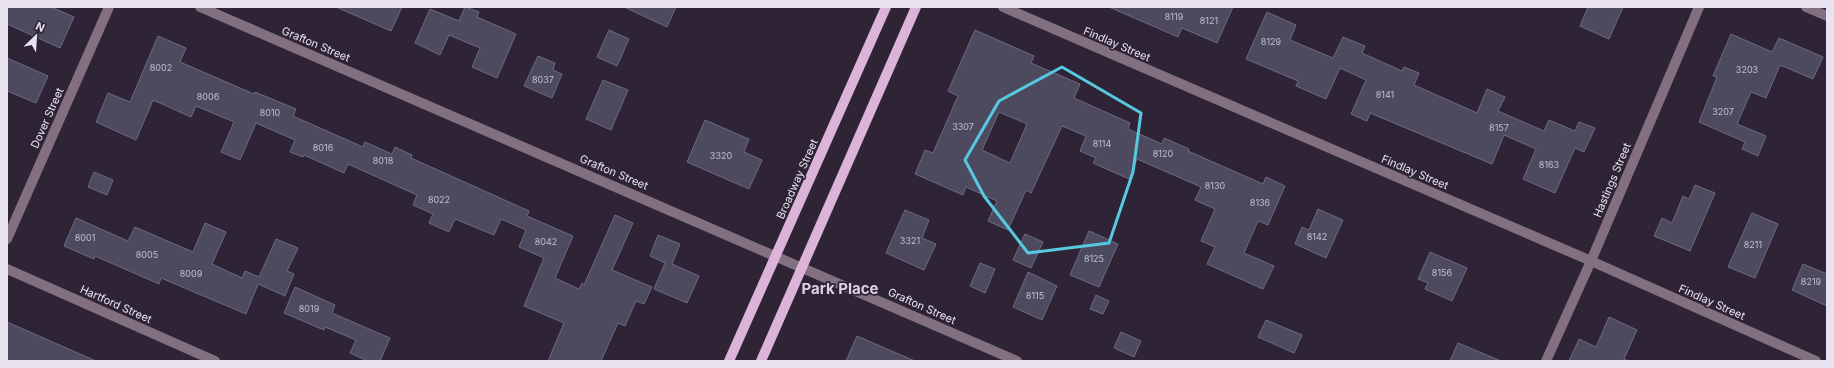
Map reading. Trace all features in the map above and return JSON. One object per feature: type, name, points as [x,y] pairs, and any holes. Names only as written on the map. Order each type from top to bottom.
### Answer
[{"type":"main road","name":"Broadway Street","points":[[729,361],[777,256],[886,7]]},
{"type":"main road","points":[[761,361],[916,7]]},
{"type":"street","name":"Dover Street","points":[[7,239],[109,7]]},
{"type":"street","name":"Grafton Street","points":[[200,7],[1017,361]]},
{"type":"street","name":"Findlay Street","points":[[1003,7],[1591,261],[1816,361]]},
{"type":"street","name":"Hastings Street","points":[[1546,361],[1591,261],[1699,7]]},
{"type":"street","points":[[1806,7],[1827,16]]},
{"type":"street","name":"Hartford Street","points":[[7,269],[215,361]]},
{"type":"highlighted area","points":[[1062,67],[1141,113],[1133,172],[1109,243],[1028,253],[984,196],[965,160],[999,101]]},
{"type":"building","points":[[7,7],[51,7],[74,17],[60,48],[7,24]]},
{"type":"building","points":[[336,7],[402,7],[391,31]]},
{"type":"building","points":[[465,7],[479,12],[477,17],[516,34],[497,78],[472,67],[480,48],[449,35],[440,55],[415,43],[430,9],[459,21]]},
{"type":"building","points":[[624,7],[676,7],[667,27]]},
{"type":"building","points":[[1109,7],[1233,7],[1217,43],[1182,28],[1178,37]]},
{"type":"building","points":[[1588,7],[1623,7],[1609,39],[1580,26]]},
{"type":"building","points":[[1267,12],[1296,25],[1290,40],[1333,58],[1343,37],[1365,46],[1362,53],[1402,71],[1404,67],[1419,73],[1414,85],[1477,113],[1487,89],[1505,97],[1498,111],[1544,131],[1549,120],[1575,131],[1579,122],[1595,128],[1584,152],[1575,148],[1555,193],[1523,179],[1536,149],[1504,135],[1492,164],[1370,113],[1367,121],[1351,114],[1366,80],[1340,68],[1326,99],[1296,86],[1298,81],[1246,59]]},
{"type":"building","points":[[609,30],[629,39],[617,66],[597,57]]},
{"type":"building","points":[[975,30],[1034,56],[1031,63],[1080,84],[1074,98],[1130,123],[1128,129],[1162,144],[1164,138],[1189,149],[1188,151],[1263,184],[1266,177],[1285,186],[1268,225],[1258,221],[1244,253],[1274,266],[1263,289],[1207,264],[1215,247],[1201,241],[1215,209],[1195,200],[1201,187],[1137,159],[1129,179],[1093,163],[1096,158],[1080,151],[1086,136],[1062,126],[1031,193],[1026,190],[1008,230],[988,221],[997,201],[966,187],[963,195],[915,174],[925,150],[933,153],[958,96],[948,91]],"holes":[[[999,112],[1027,124],[1010,163],[982,150]]]},
{"type":"building","points":[[1731,34],[1772,52],[1779,38],[1823,57],[1813,79],[1780,65],[1766,98],[1751,92],[1737,124],[1766,136],[1758,156],[1742,149],[1745,142],[1699,122],[1717,77],[1713,76]]},
{"type":"building","points":[[158,36],[186,48],[180,62],[254,94],[255,92],[296,109],[293,116],[363,147],[365,142],[392,154],[395,147],[412,155],[411,158],[529,211],[527,216],[573,236],[555,278],[579,289],[582,283],[584,285],[615,215],[633,223],[612,270],[652,287],[644,304],[636,301],[625,326],[618,323],[601,361],[548,361],[564,323],[524,306],[544,258],[519,247],[526,230],[501,219],[494,235],[455,219],[449,232],[429,223],[433,214],[413,205],[417,195],[348,164],[344,173],[304,155],[303,157],[290,152],[295,140],[256,123],[240,160],[221,152],[234,122],[196,106],[191,117],[153,100],[136,140],[96,122],[108,93],[130,102]]},
{"type":"building","points":[[538,56],[555,63],[553,70],[562,74],[552,98],[524,86]]},
{"type":"building","points":[[7,58],[48,76],[36,103],[7,91]]},
{"type":"building","points":[[603,80],[628,90],[611,130],[586,119]]},
{"type":"building","points":[[705,120],[749,139],[744,152],[762,160],[749,189],[687,162]]},
{"type":"building","points":[[94,172],[113,180],[107,195],[88,187]]},
{"type":"building","points":[[1695,185],[1715,193],[1690,251],[1654,236],[1662,218],[1672,223],[1683,196],[1689,199]]},
{"type":"building","points":[[1318,209],[1343,220],[1326,258],[1295,244],[1302,227],[1309,230]]},
{"type":"building","points":[[905,210],[929,220],[922,238],[936,244],[924,270],[886,253]]},
{"type":"building","points":[[1752,213],[1778,224],[1755,278],[1728,267]]},
{"type":"building","points":[[76,218],[128,241],[135,227],[193,252],[205,223],[226,232],[212,264],[242,278],[245,271],[259,277],[276,239],[298,248],[287,271],[294,274],[285,296],[258,284],[246,314],[161,278],[159,284],[95,256],[94,259],[64,246]]},
{"type":"building","points":[[1089,231],[1118,244],[1099,287],[1070,275]]},
{"type":"building","points":[[1025,234],[1043,242],[1031,268],[1013,260]]},
{"type":"building","points":[[658,235],[680,244],[672,264],[699,276],[687,303],[654,289],[665,263],[650,256]]},
{"type":"building","points":[[1430,252],[1467,268],[1452,301],[1425,289],[1428,283],[1418,279]]},
{"type":"building","points":[[980,263],[995,269],[985,293],[970,286]]},
{"type":"building","points":[[1803,264],[1827,274],[1827,306],[1792,290]]},
{"type":"building","points":[[1028,272],[1057,286],[1042,320],[1013,307]]},
{"type":"building","points":[[295,287],[335,305],[332,313],[390,338],[380,361],[368,361],[350,353],[356,340],[325,327],[324,330],[284,313]]},
{"type":"building","points":[[1096,295],[1109,301],[1103,314],[1090,309]]},
{"type":"building","points":[[1609,317],[1637,330],[1624,359],[1628,361],[1569,361],[1579,339],[1596,347]]},
{"type":"building","points":[[1266,320],[1302,335],[1294,353],[1258,337]]},
{"type":"building","points":[[7,322],[96,361],[7,361]]},
{"type":"building","points":[[1121,332],[1141,341],[1134,357],[1114,348]]},
{"type":"building","points":[[857,336],[915,361],[846,361]]},
{"type":"building","points":[[1458,343],[1501,361],[1450,361]]},
{"type":"district","name":"Park Place","points":[[840,289]]}]
